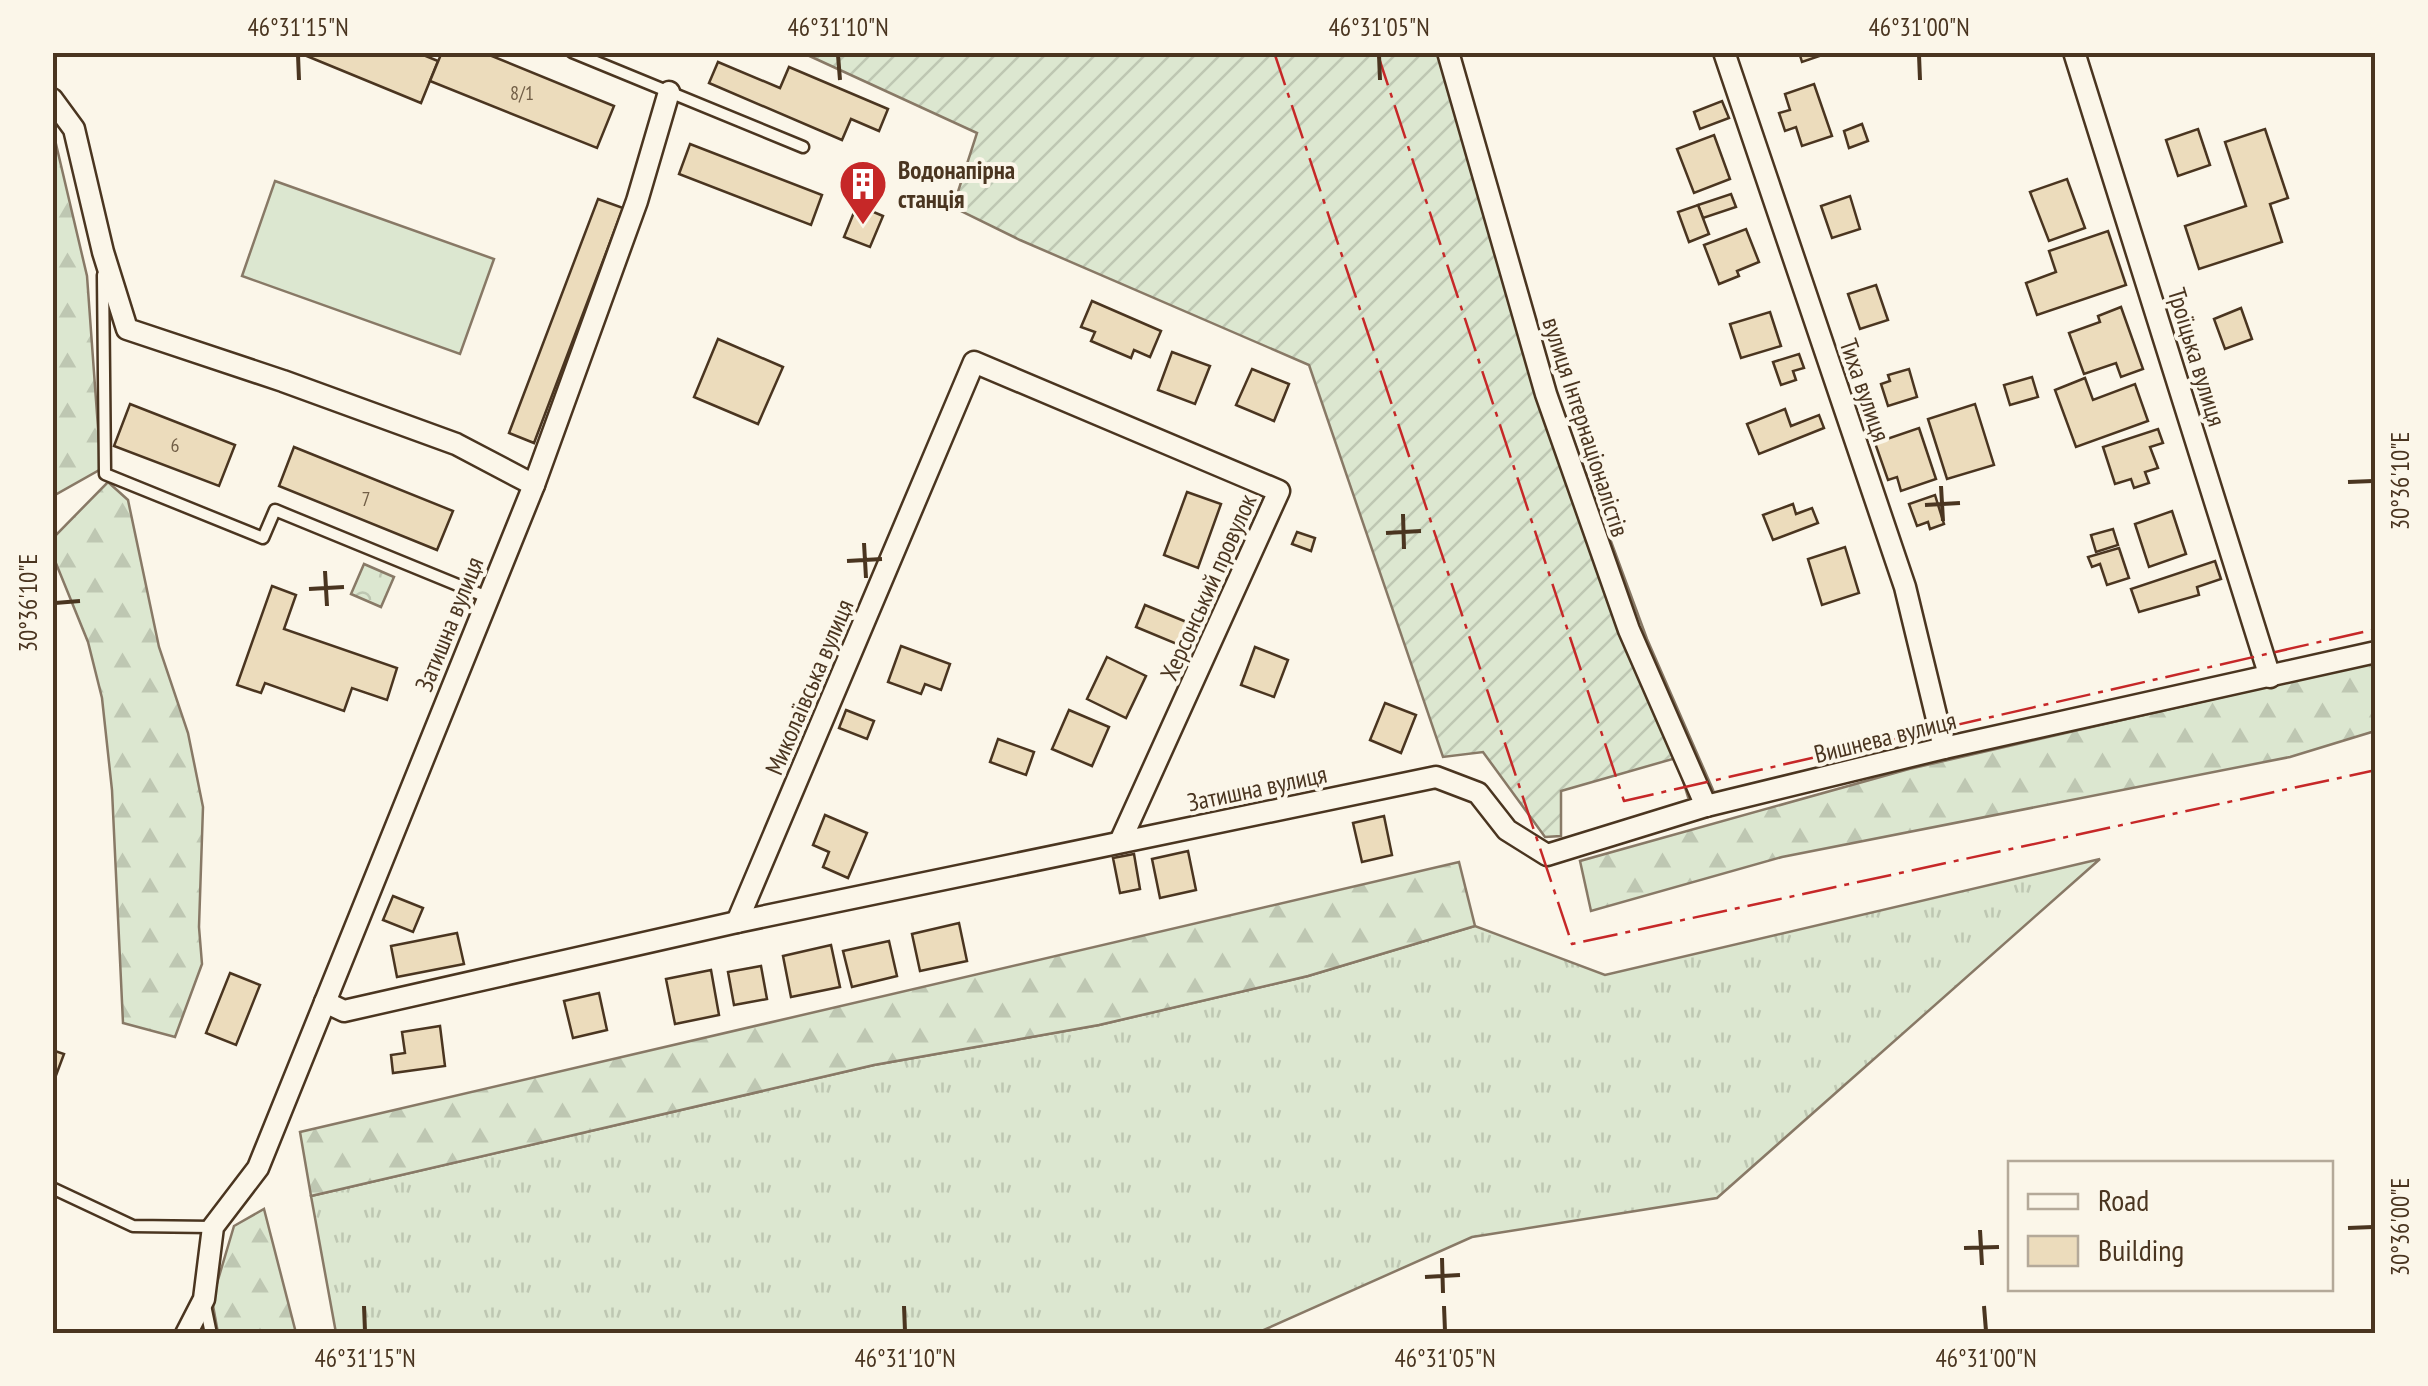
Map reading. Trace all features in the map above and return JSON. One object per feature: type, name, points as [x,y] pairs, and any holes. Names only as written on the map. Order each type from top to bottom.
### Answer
[{"type":"street","name":"вулиця Інтернаціоналістів","points":[[1448,52],[1546,394],[1629,630],[1706,806]]},
{"type":"street","name":"Тиха вулиця","points":[[1724,52],[1905,587],[1944,748]]},
{"type":"street","name":"Троїцька вулиця","points":[[2074,52],[2270,676]]},
{"type":"street","name":"Затишна вулиця","points":[[214,1227],[258,1168],[534,485],[636,201],[669,92]]},
{"type":"street","points":[[52,99],[74,129],[103,252],[127,329],[456,444],[534,485]]},
{"type":"street","name":"Херсонський провулок","points":[[974,362],[1279,490],[1120,842]]},
{"type":"street","name":"Миколаївська вулиця","points":[[736,922],[974,362]]},
{"type":"street","name":"Вишнева вулиця","points":[[1436,777],[1478,793],[1507,830],[1547,856],[1706,806],[1944,748],[2376,652]]},
{"type":"street","name":"Затишна вулиця","points":[[325,1002],[344,1011],[736,922],[1436,777]]},
{"type":"street","points":[[186,1334],[204,1299],[214,1227]]},
{"type":"lane","points":[[572,52],[803,147]]},
{"type":"lane","points":[[103,252],[105,474],[263,538],[275,510],[486,597]]},
{"type":"lane","points":[[52,1188],[133,1226],[214,1227]]},
{"type":"lane","points":[[204,1299],[210,1334]]},
{"type":"green space","points":[[803,53],[1448,53],[1546,365],[1647,639],[1713,790],[1688,797],[1676,758],[1561,791],[1561,836],[1545,837],[1483,752],[1443,757],[1309,365],[953,207],[977,133]]},
{"type":"green space","points":[[52,127],[87,276],[101,469],[53,496]]},
{"type":"green space","points":[[275,181],[494,259],[460,354],[242,276]]},
{"type":"green space","points":[[108,482],[128,500],[159,647],[188,733],[203,807],[199,927],[202,964],[175,1037],[123,1023],[112,790],[102,698],[88,642],[53,556],[53,538]]},
{"type":"green space","points":[[364,564],[394,577],[381,607],[351,594]]},
{"type":"green space","points":[[2375,662],[2375,731],[2290,757],[1782,857],[1591,911],[1580,861],[1909,769]]},
{"type":"green space","points":[[2100,859],[1717,1198],[1472,1237],[1257,1333],[336,1333],[311,1196],[874,1065],[1099,1025],[1308,976],[1475,926],[1605,975]]},
{"type":"green space","points":[[1459,862],[1475,926],[1308,976],[1099,1025],[874,1065],[311,1196],[300,1132]]},
{"type":"green space","points":[[264,1209],[296,1333],[218,1333],[212,1300],[234,1226]]},
{"type":"building","points":[[297,52],[416,52],[438,61],[421,103]]},
{"type":"building","points":[[442,52],[482,52],[614,106],[597,148],[430,81]]},
{"type":"building","points":[[1799,52],[1831,52],[1802,62]]},
{"type":"building","points":[[718,62],[780,88],[789,67],[888,109],[879,131],[851,119],[842,140],[709,83]]},
{"type":"building","points":[[1814,84],[1832,136],[1802,146],[1796,127],[1785,131],[1779,113],[1790,110],[1785,94]]},
{"type":"building","points":[[1722,101],[1729,118],[1700,129],[1694,112]]},
{"type":"building","points":[[1862,124],[1868,141],[1849,148],[1844,131]]},
{"type":"building","points":[[2198,129],[2210,165],[2178,176],[2166,140]]},
{"type":"building","points":[[2265,129],[2288,198],[2270,204],[2282,242],[2199,269],[2185,226],[2246,206],[2225,142]]},
{"type":"building","points":[[1714,135],[1730,179],[1694,193],[1677,149]]},
{"type":"building","points":[[690,144],[822,195],[811,225],[679,174]]},
{"type":"building","points":[[2067,179],[2085,228],[2049,241],[2030,192]]},
{"type":"building","points":[[1731,194],[1736,207],[1703,218],[1698,205]]},
{"type":"building","points":[[1850,196],[1860,229],[1832,238],[1821,206]]},
{"type":"building","points":[[598,199],[623,208],[534,443],[509,433]]},
{"type":"building","name":"Водонапірна станція","points":[[857,205],[883,216],[870,247],[844,237]]},
{"type":"building","points":[[1698,205],[1709,234],[1689,242],[1678,212]]},
{"type":"building","points":[[1746,229],[1759,262],[1719,284],[1704,245]]},
{"type":"building","points":[[2108,231],[2126,285],[2037,315],[2026,283],[2056,272],[2049,251]]},
{"type":"building","points":[[1876,285],[1888,320],[1860,329],[1848,294]]},
{"type":"building","points":[[1092,301],[1161,331],[1150,357],[1134,350],[1131,358],[1091,341],[1095,332],[1081,327]]},
{"type":"building","points":[[2121,307],[2143,369],[2121,377],[2116,363],[2084,374],[2069,333],[2100,322],[2098,316]]},
{"type":"building","points":[[2241,308],[2252,339],[2225,349],[2214,319]]},
{"type":"building","points":[[1770,312],[1781,346],[1741,358],[1730,324]]},
{"type":"building","points":[[718,339],[783,367],[758,424],[694,397]]},
{"type":"building","points":[[1172,352],[1210,366],[1195,404],[1158,390]]},
{"type":"building","points":[[1799,354],[1804,368],[1793,371],[1796,380],[1781,385],[1773,362]]},
{"type":"building","points":[[1252,369],[1289,384],[1274,421],[1236,405]]},
{"type":"building","points":[[1909,369],[1917,397],[1888,406],[1881,384],[1890,381],[1888,375]]},
{"type":"building","points":[[2032,377],[2038,397],[2010,405],[2004,385]]},
{"type":"building","points":[[2085,378],[2093,400],[2135,384],[2148,421],[2076,447],[2055,390]]},
{"type":"building","points":[[130,404],[235,445],[219,486],[114,446]]},
{"type":"building","points":[[1975,404],[1994,465],[1947,479],[1928,419]]},
{"type":"building","points":[[1785,409],[1791,426],[1819,415],[1824,428],[1759,454],[1747,424]]},
{"type":"building","points":[[1919,428],[1936,479],[1901,491],[1897,477],[1888,480],[1875,443]]},
{"type":"building","points":[[2158,429],[2163,443],[2150,447],[2158,468],[2145,472],[2149,483],[2134,488],[2131,479],[2115,484],[2103,447]]},
{"type":"building","points":[[294,447],[453,511],[437,550],[279,486]]},
{"type":"building","points":[[1187,492],[1221,504],[1198,568],[1164,555]]},
{"type":"building","points":[[1935,495],[1944,524],[1930,529],[1928,522],[1917,526],[1909,504]]},
{"type":"building","points":[[1793,504],[1796,514],[1812,508],[1818,523],[1773,540],[1763,515]]},
{"type":"building","points":[[2172,511],[2186,554],[2149,567],[2135,524]]},
{"type":"building","points":[[2113,529],[2118,545],[2096,552],[2091,535]]},
{"type":"building","points":[[1297,532],[1315,538],[1311,551],[1292,544]]},
{"type":"building","points":[[1845,547],[1859,593],[1822,605],[1808,559]]},
{"type":"building","points":[[2119,548],[2129,578],[2107,585],[2100,564],[2092,567],[2088,557]]},
{"type":"building","points":[[2215,561],[2221,579],[2197,587],[2199,595],[2139,612],[2131,589]]},
{"type":"building","points":[[272,586],[296,595],[284,629],[397,668],[387,700],[352,688],[344,711],[265,683],[261,693],[237,685]]},
{"type":"building","points":[[1145,605],[1194,625],[1184,647],[1136,627]]},
{"type":"building","points":[[901,646],[950,664],[941,690],[925,684],[921,694],[888,682]]},
{"type":"building","points":[[1255,647],[1288,660],[1274,697],[1241,685]]},
{"type":"building","points":[[1107,657],[1146,676],[1126,718],[1087,699]]},
{"type":"building","points":[[1385,703],[1416,715],[1401,753],[1370,740]]},
{"type":"building","points":[[846,710],[874,721],[867,739],[839,728]]},
{"type":"building","points":[[1069,710],[1109,727],[1092,766],[1052,749]]},
{"type":"building","points":[[998,739],[1034,752],[1026,775],[990,762]]},
{"type":"building","points":[[825,815],[867,833],[848,878],[823,867],[829,852],[813,845]]},
{"type":"building","points":[[1384,816],[1392,855],[1362,862],[1353,823]]},
{"type":"building","points":[[1188,851],[1196,890],[1160,898],[1152,859]]},
{"type":"building","points":[[1134,854],[1140,889],[1120,893],[1113,858]]},
{"type":"building","points":[[393,896],[423,908],[413,932],[383,920]]},
{"type":"building","points":[[959,923],[967,961],[920,971],[912,934]]},
{"type":"building","points":[[457,933],[464,964],[397,977],[391,946]]},
{"type":"building","points":[[889,941],[897,976],[852,987],[843,951]]},
{"type":"building","points":[[831,945],[840,987],[791,997],[783,956]]},
{"type":"building","points":[[761,966],[767,999],[734,1005],[728,972]]},
{"type":"building","points":[[711,970],[719,1015],[675,1024],[666,979]]},
{"type":"building","points":[[230,973],[260,985],[236,1045],[206,1033]]},
{"type":"building","points":[[599,993],[607,1030],[573,1038],[564,1001]]},
{"type":"building","points":[[440,1026],[445,1066],[393,1073],[391,1055],[405,1053],[402,1032]]},
{"type":"building","points":[[52,1050],[64,1054],[52,1086]]},
{"type":"power","points":[[1274,52],[1572,944],[2376,770]]},
{"type":"power","points":[[1377,52],[1624,801],[2376,629]]},
{"type":"place","name":"Водонапірна станція","points":[[863,226]]}]
